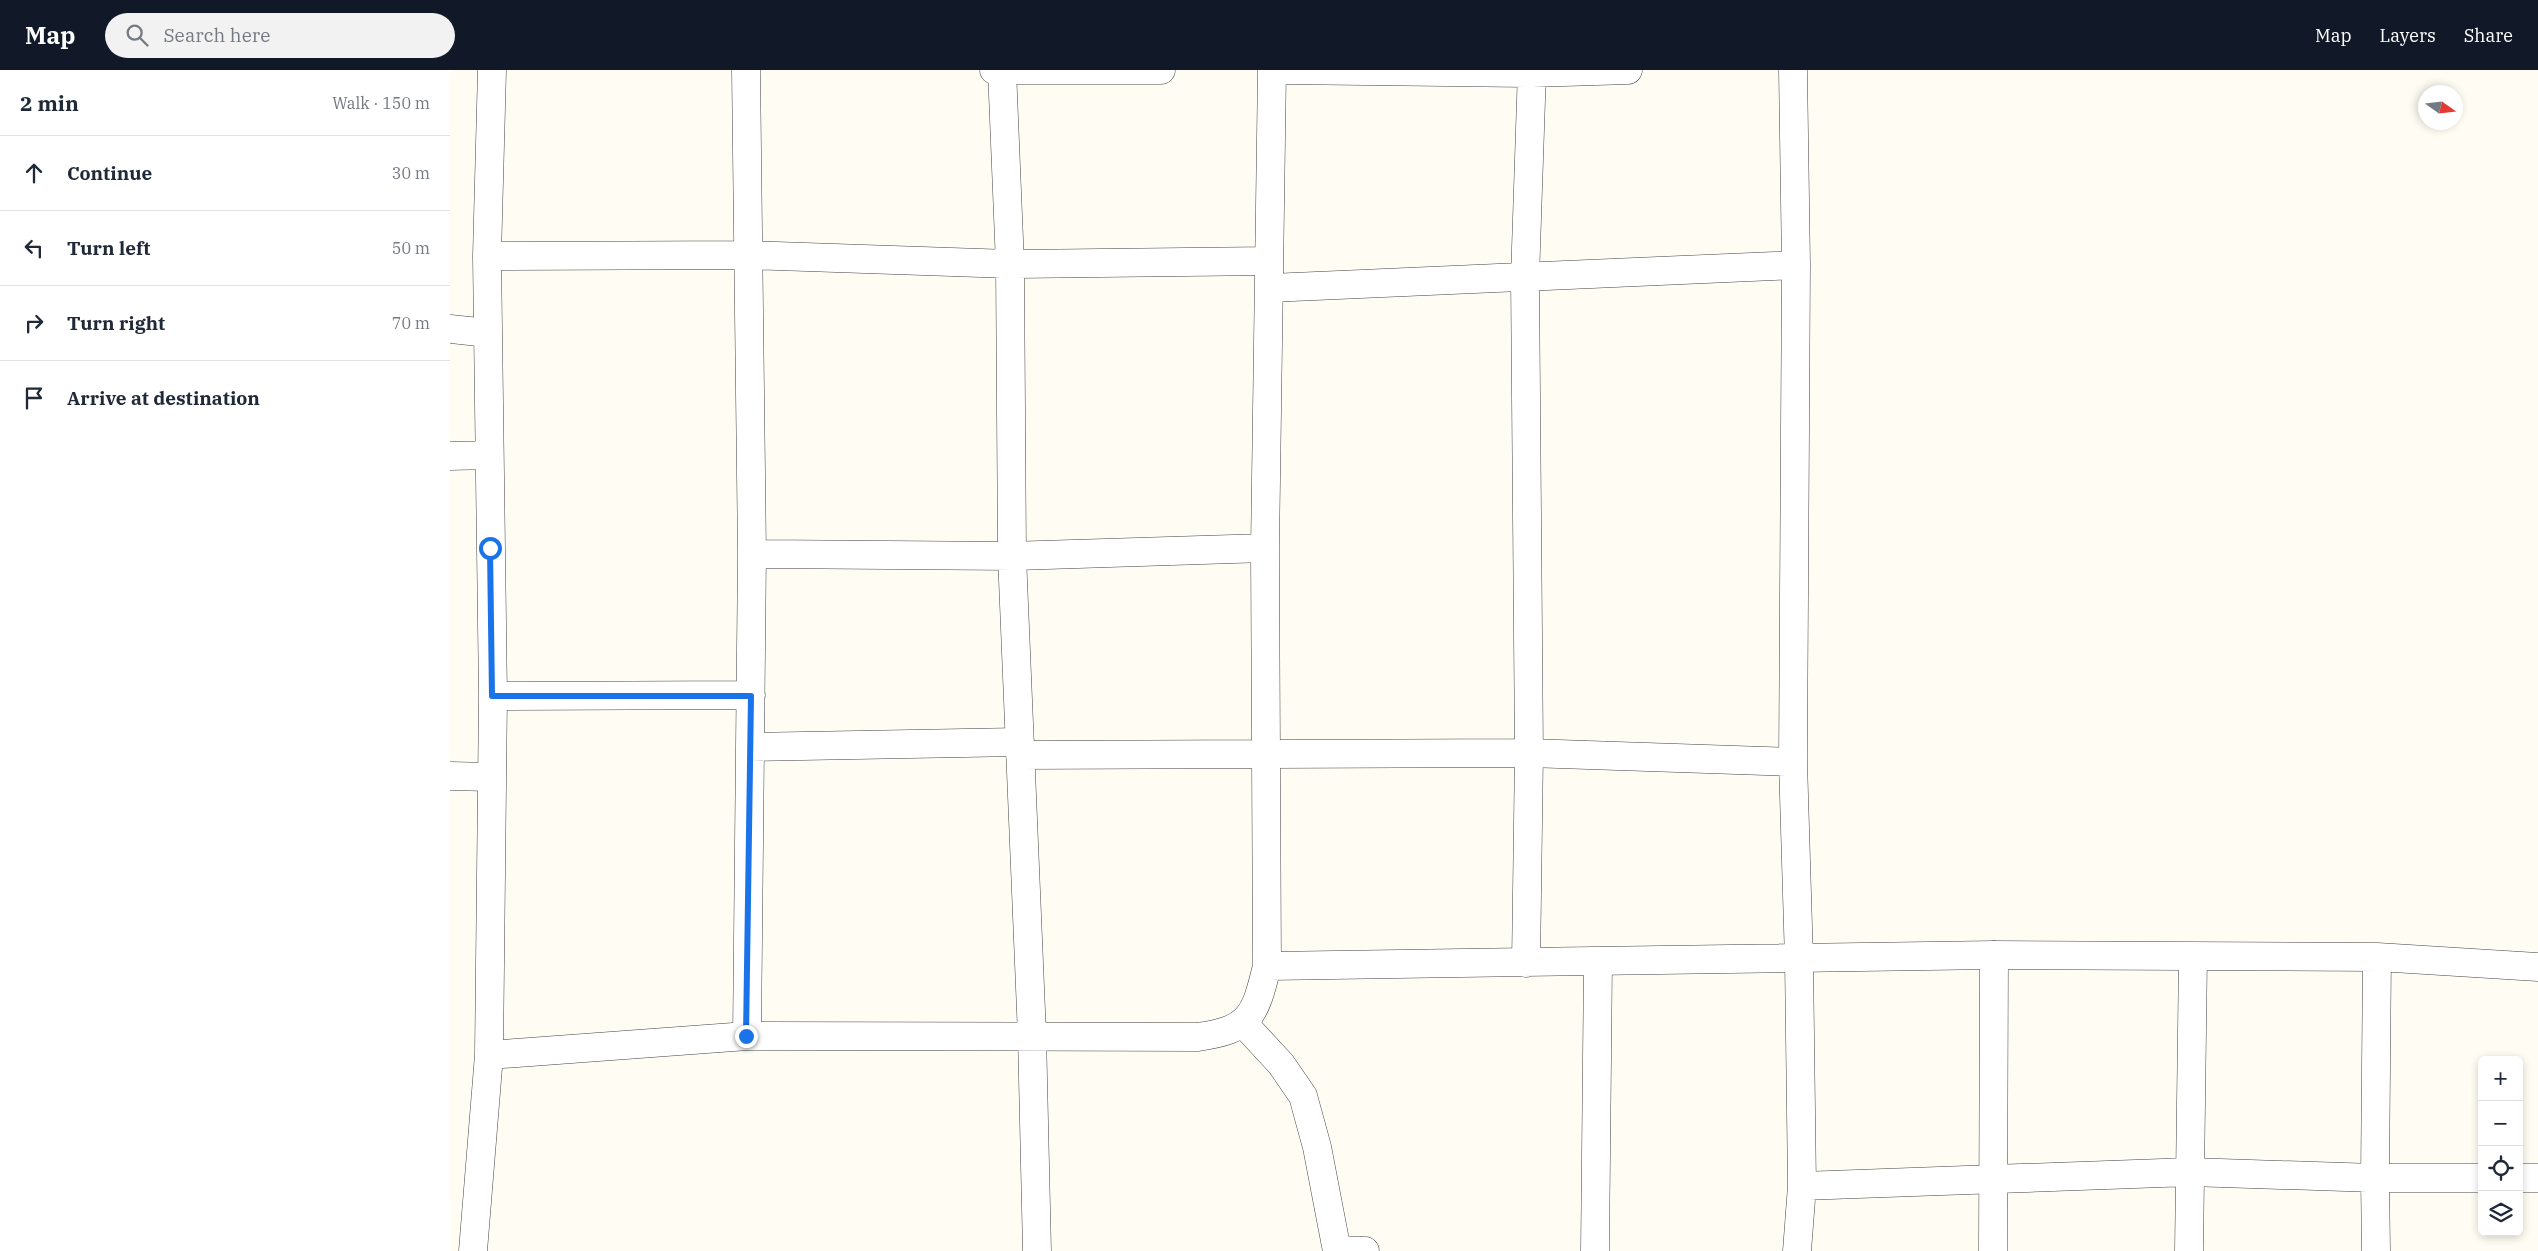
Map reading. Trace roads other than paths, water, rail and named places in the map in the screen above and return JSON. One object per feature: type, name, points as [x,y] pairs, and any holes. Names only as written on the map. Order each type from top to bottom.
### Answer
[{"type":"street","points":[[473,1251],[489,1055],[492,696],[487,256],[492,70]]},
{"type":"street","points":[[746,70],[752,554],[746,1036]]},
{"type":"street","points":[[994,70],[1161,70]]},
{"type":"street","points":[[1002,70],[1010,264],[1012,556],[1032,1035],[1037,1251]]},
{"type":"street","points":[[489,1055],[746,1036],[1032,1035],[1197,1037],[1218,1034],[1244,1024],[1260,997],[1267,966],[1265,548],[1272,70]]},
{"type":"street","points":[[1284,70],[1532,72],[1628,70]]},
{"type":"street","points":[[1793,70],[1796,265],[1793,762],[1799,960],[1802,1186],[1797,1251]]},
{"type":"street","points":[[1526,963],[1529,753],[1525,278],[1532,72]]},
{"type":"street","points":[[487,256],[749,255],[1010,264],[1269,261]]},
{"type":"street","points":[[1268,288],[1796,265]]},
{"type":"street","points":[[450,329],[488,333]]},
{"type":"street","points":[[450,456],[489,455]]},
{"type":"street","points":[[752,554],[1012,556],[1265,548]]},
{"type":"street","points":[[492,696],[751,696]]},
{"type":"street","points":[[750,747],[1020,748],[1267,754],[1529,753],[1793,762]]},
{"type":"street","points":[[450,776],[491,777]]},
{"type":"street","points":[[1267,966],[1799,960],[1994,955],[2378,957],[2538,967]]},
{"type":"street","points":[[1993,1251],[1994,955]]},
{"type":"street","points":[[2189,1251],[2193,957]]},
{"type":"street","points":[[2376,1251],[2378,957]]},
{"type":"street","points":[[1595,1251],[1598,962]]},
{"type":"street","points":[[1244,1024],[1281,1064],[1303,1096],[1317,1147],[1337,1250],[1365,1251]]},
{"type":"street","points":[[1802,1186],[2190,1172],[2375,1178],[2478,1178]]},
{"type":"street","points":[[2523,1178],[2538,1178]]}]
